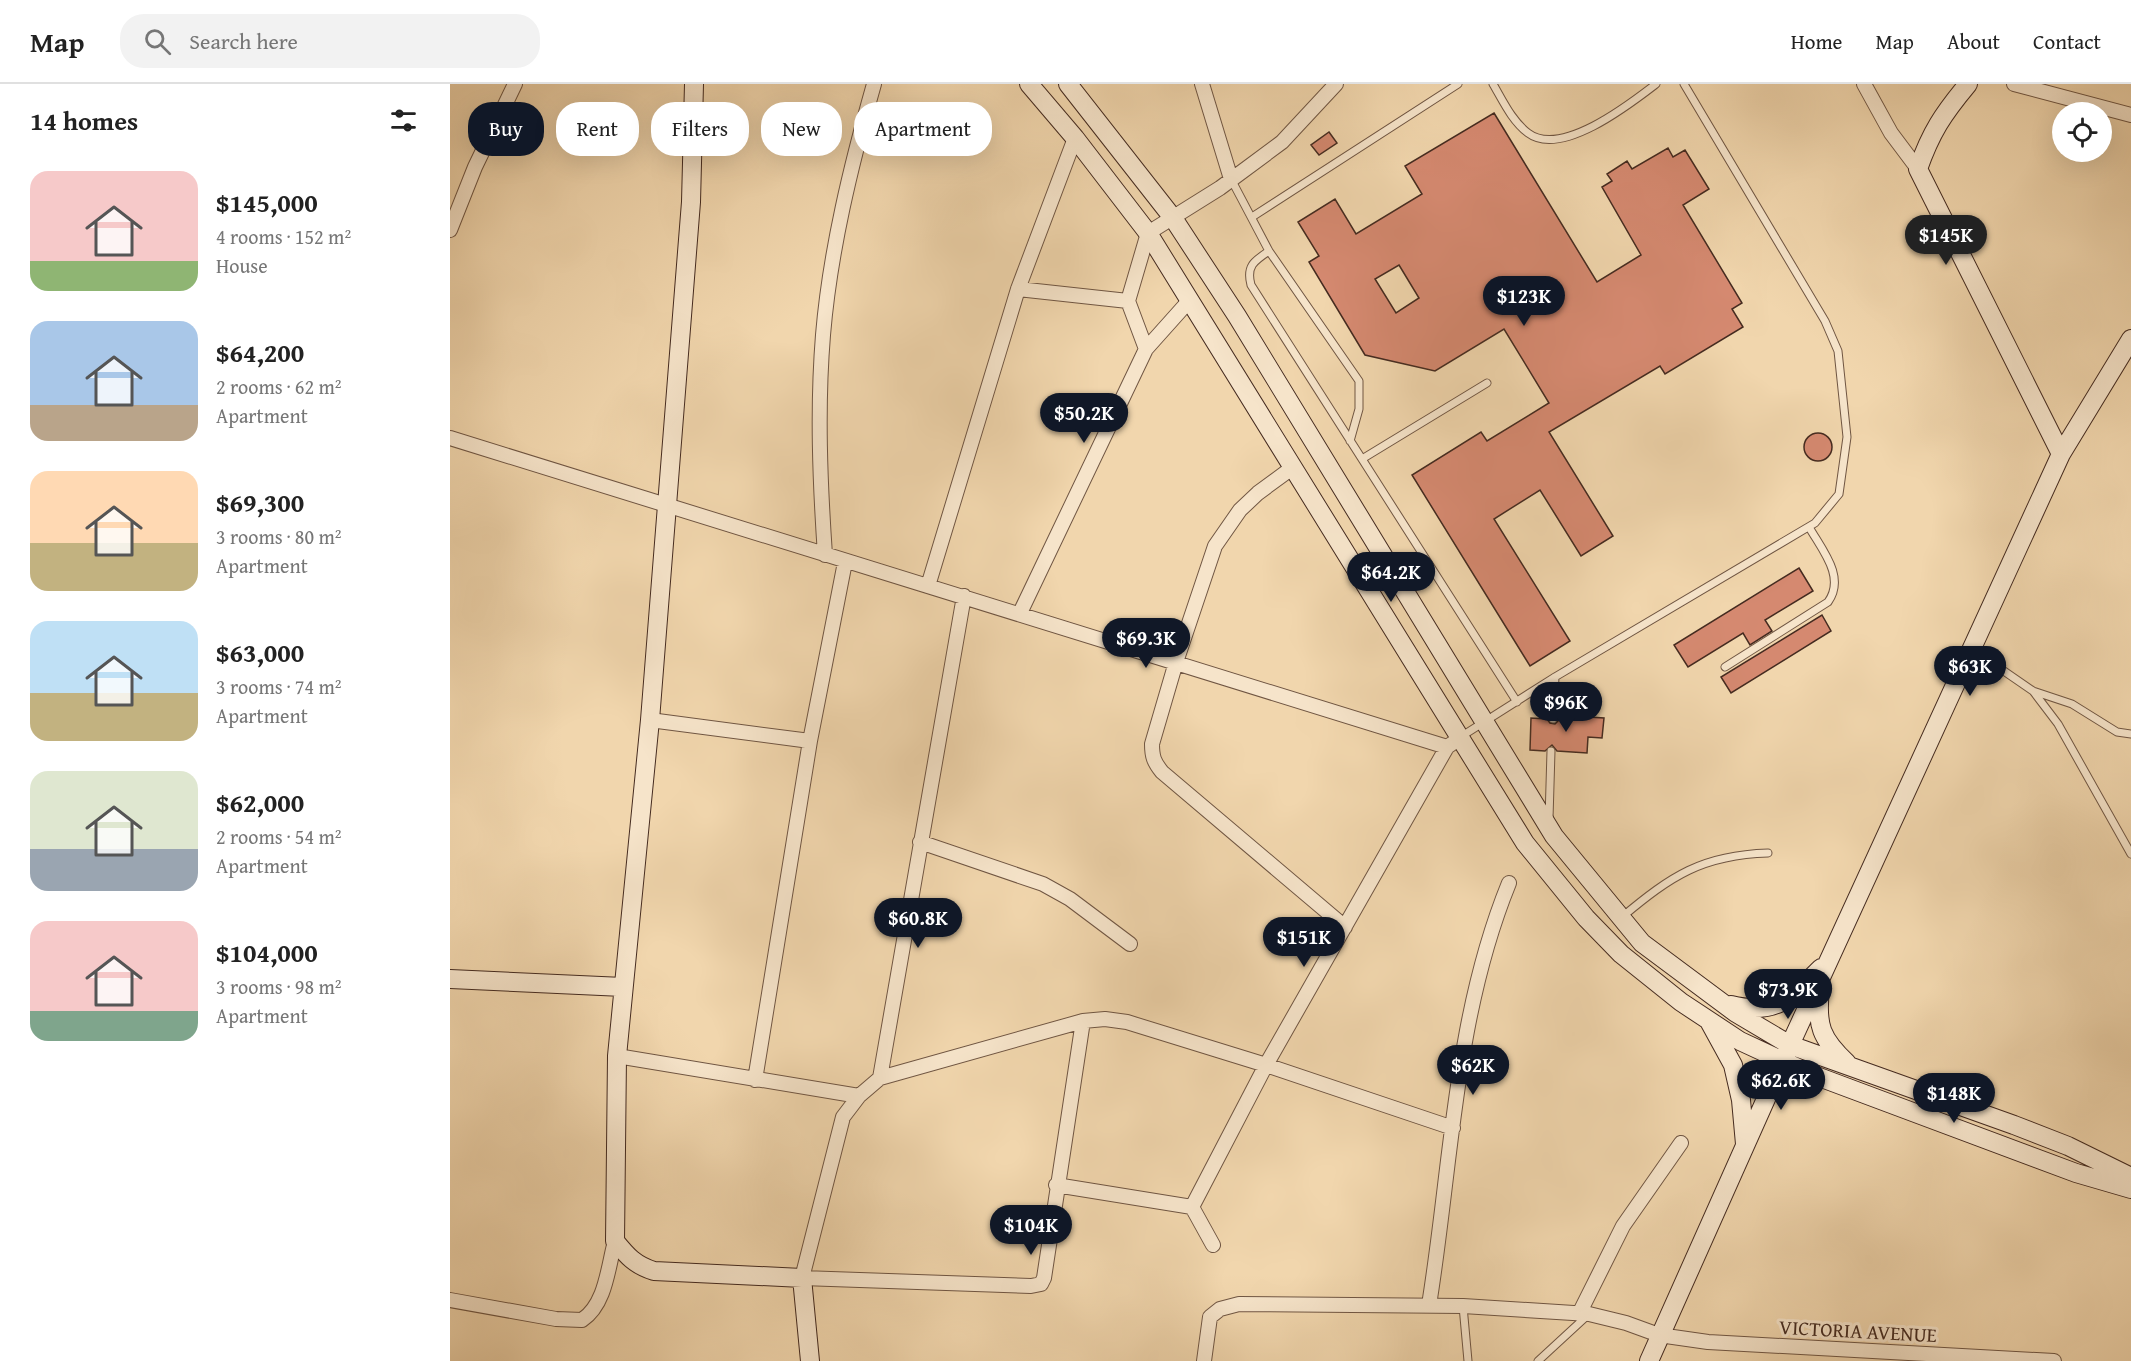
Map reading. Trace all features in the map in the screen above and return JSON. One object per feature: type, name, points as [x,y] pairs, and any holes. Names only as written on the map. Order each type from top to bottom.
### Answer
[{"type":"street","points":[[450,230],[475,167],[515,84]]},
{"type":"street","points":[[450,1300],[556,1319],[582,1320],[596,1308],[600,1299],[615,1241],[617,1056],[650,720],[692,202],[694,84]]},
{"type":"street","points":[[825,555],[819,433],[823,334],[837,237],[874,84]]},
{"type":"street","points":[[1029,84],[1075,138],[1148,233],[1188,302],[1292,468],[1453,742],[1525,843],[1586,918],[1621,954],[1681,1002],[1740,1041],[1852,1069],[2014,1125],[2068,1146],[2131,1177]]},
{"type":"street","points":[[1068,84],[1173,218],[1237,316],[1548,828],[1642,943],[1724,1003],[1811,1074],[2065,1169],[2131,1189]]},
{"type":"street","points":[[1202,84],[1231,179]]},
{"type":"street","points":[[1146,349],[1128,301],[1148,233],[1231,179],[1282,142],[1336,84]]},
{"type":"street","points":[[1864,84],[1891,133],[1918,169],[2061,454]]},
{"type":"street","points":[[1918,169],[1941,116],[1968,84]]},
{"type":"street","points":[[2014,84],[2131,115]]},
{"type":"street","points":[[928,586],[1018,289],[1075,138]]},
{"type":"street","points":[[1018,289],[1128,301]]},
{"type":"street","points":[[1020,613],[1146,349],[1188,302]]},
{"type":"street","points":[[1648,1361],[1786,1053],[2061,454],[2131,339]]},
{"type":"street","points":[[450,438],[845,562],[1176,662],[1453,742]]},
{"type":"street","points":[[1292,468],[1258,493],[1240,510],[1215,546],[1176,662],[1152,744],[1154,762],[1162,772],[1345,927]]},
{"type":"street","points":[[755,1080],[810,741],[845,562]]},
{"type":"street","points":[[880,1078],[964,597]]},
{"type":"street","points":[[650,720],[810,741]]},
{"type":"street","points":[[1192,1207],[1266,1065],[1453,742]]},
{"type":"street","points":[[920,842],[1043,884],[1070,899],[1130,944]]},
{"type":"street","points":[[1429,1305],[1470,1005],[1493,922],[1509,883]]},
{"type":"street","points":[[1724,1003],[1751,1010],[1775,1007],[1825,968]]},
{"type":"street","points":[[1825,968],[1819,1016],[1822,1034],[1828,1046],[1852,1069]]},
{"type":"street","points":[[450,980],[623,987]]},
{"type":"street","points":[[810,1361],[802,1278],[843,1117],[859,1096],[880,1078],[1083,1021],[1105,1019],[1127,1022],[1266,1065],[1453,1128]]},
{"type":"street","points":[[1707,1019],[1733,1065],[1741,1100],[1746,1146]]},
{"type":"street","points":[[615,1241],[629,1259],[640,1267],[654,1270],[802,1278],[1037,1286],[1044,1278],[1056,1185],[1083,1021]]},
{"type":"street","points":[[617,1056],[859,1096]]},
{"type":"street","points":[[1584,1314],[1623,1226],[1681,1143]]},
{"type":"street","points":[[1056,1185],[1192,1207]]},
{"type":"street","points":[[1192,1207],[1213,1245]]},
{"type":"street","name":"VICTORIA AVENUE","points":[[1204,1361],[1210,1317],[1220,1309],[1239,1304],[1429,1305],[1584,1314],[1626,1323],[1659,1335],[1708,1342],[2054,1361]]},
{"type":"lane","points":[[1252,217],[1458,84]]},
{"type":"lane","points":[[1492,84],[1515,121],[1529,134],[1547,139],[1576,134],[1621,110],[1656,84]]},
{"type":"lane","points":[[1453,742],[1555,677],[1809,527],[1833,504],[1839,494],[1844,472],[1847,437],[1838,351],[1825,321],[1684,84]]},
{"type":"lane","points":[[1231,179],[1269,251],[1359,381],[1359,409],[1350,441]]},
{"type":"lane","points":[[1269,251],[1252,263],[1248,274],[1251,285],[1517,702]]},
{"type":"lane","points":[[1362,459],[1487,383]]},
{"type":"lane","points":[[1725,667],[1828,602],[1834,592],[1835,574],[1809,527]]},
{"type":"lane","points":[[1972,649],[2033,691],[2072,704],[2117,732],[2131,734]]},
{"type":"lane","points":[[1553,719],[1555,677]]},
{"type":"lane","points":[[2033,691],[2058,724],[2131,854]]},
{"type":"lane","points":[[1548,828],[1551,751]]},
{"type":"lane","points":[[1622,917],[1681,872],[1741,854],[1768,853]]},
{"type":"lane","points":[[1463,1306],[1468,1361]]},
{"type":"lane","points":[[1538,1361],[1584,1314]]},
{"type":"building","points":[[1494,113],[1597,282],[1641,255],[1602,187],[1612,181],[1607,174],[1627,161],[1632,169],[1668,148],[1673,157],[1685,150],[1709,189],[1683,205],[1742,303],[1732,309],[1743,327],[1665,374],[1660,366],[1549,432],[1613,536],[1581,556],[1540,490],[1494,519],[1570,641],[1530,666],[1412,475],[1481,432],[1487,441],[1549,403],[1504,329],[1435,371],[1365,355],[1309,262],[1319,256],[1298,222],[1335,199],[1356,234],[1422,194],[1405,166]],"holes":[[[1399,265],[1419,298],[1396,313],[1375,279]]]},
{"type":"building","points":[[1329,132],[1337,143],[1319,155],[1311,145]]},
{"type":"building","points":[[1818,433],[1828,437],[1832,447],[1828,457],[1818,461],[1808,457],[1804,447],[1808,437]]},
{"type":"building","points":[[1799,568],[1813,591],[1765,620],[1772,631],[1750,645],[1743,633],[1688,667],[1674,645]]},
{"type":"building","points":[[1822,615],[1831,631],[1731,693],[1721,677]]},
{"type":"building","points":[[1571,709],[1589,710],[1589,717],[1604,718],[1602,738],[1588,737],[1587,753],[1557,751],[1552,745],[1545,751],[1530,750],[1531,718],[1547,719],[1550,723],[1555,724],[1559,720],[1570,720]]}]
